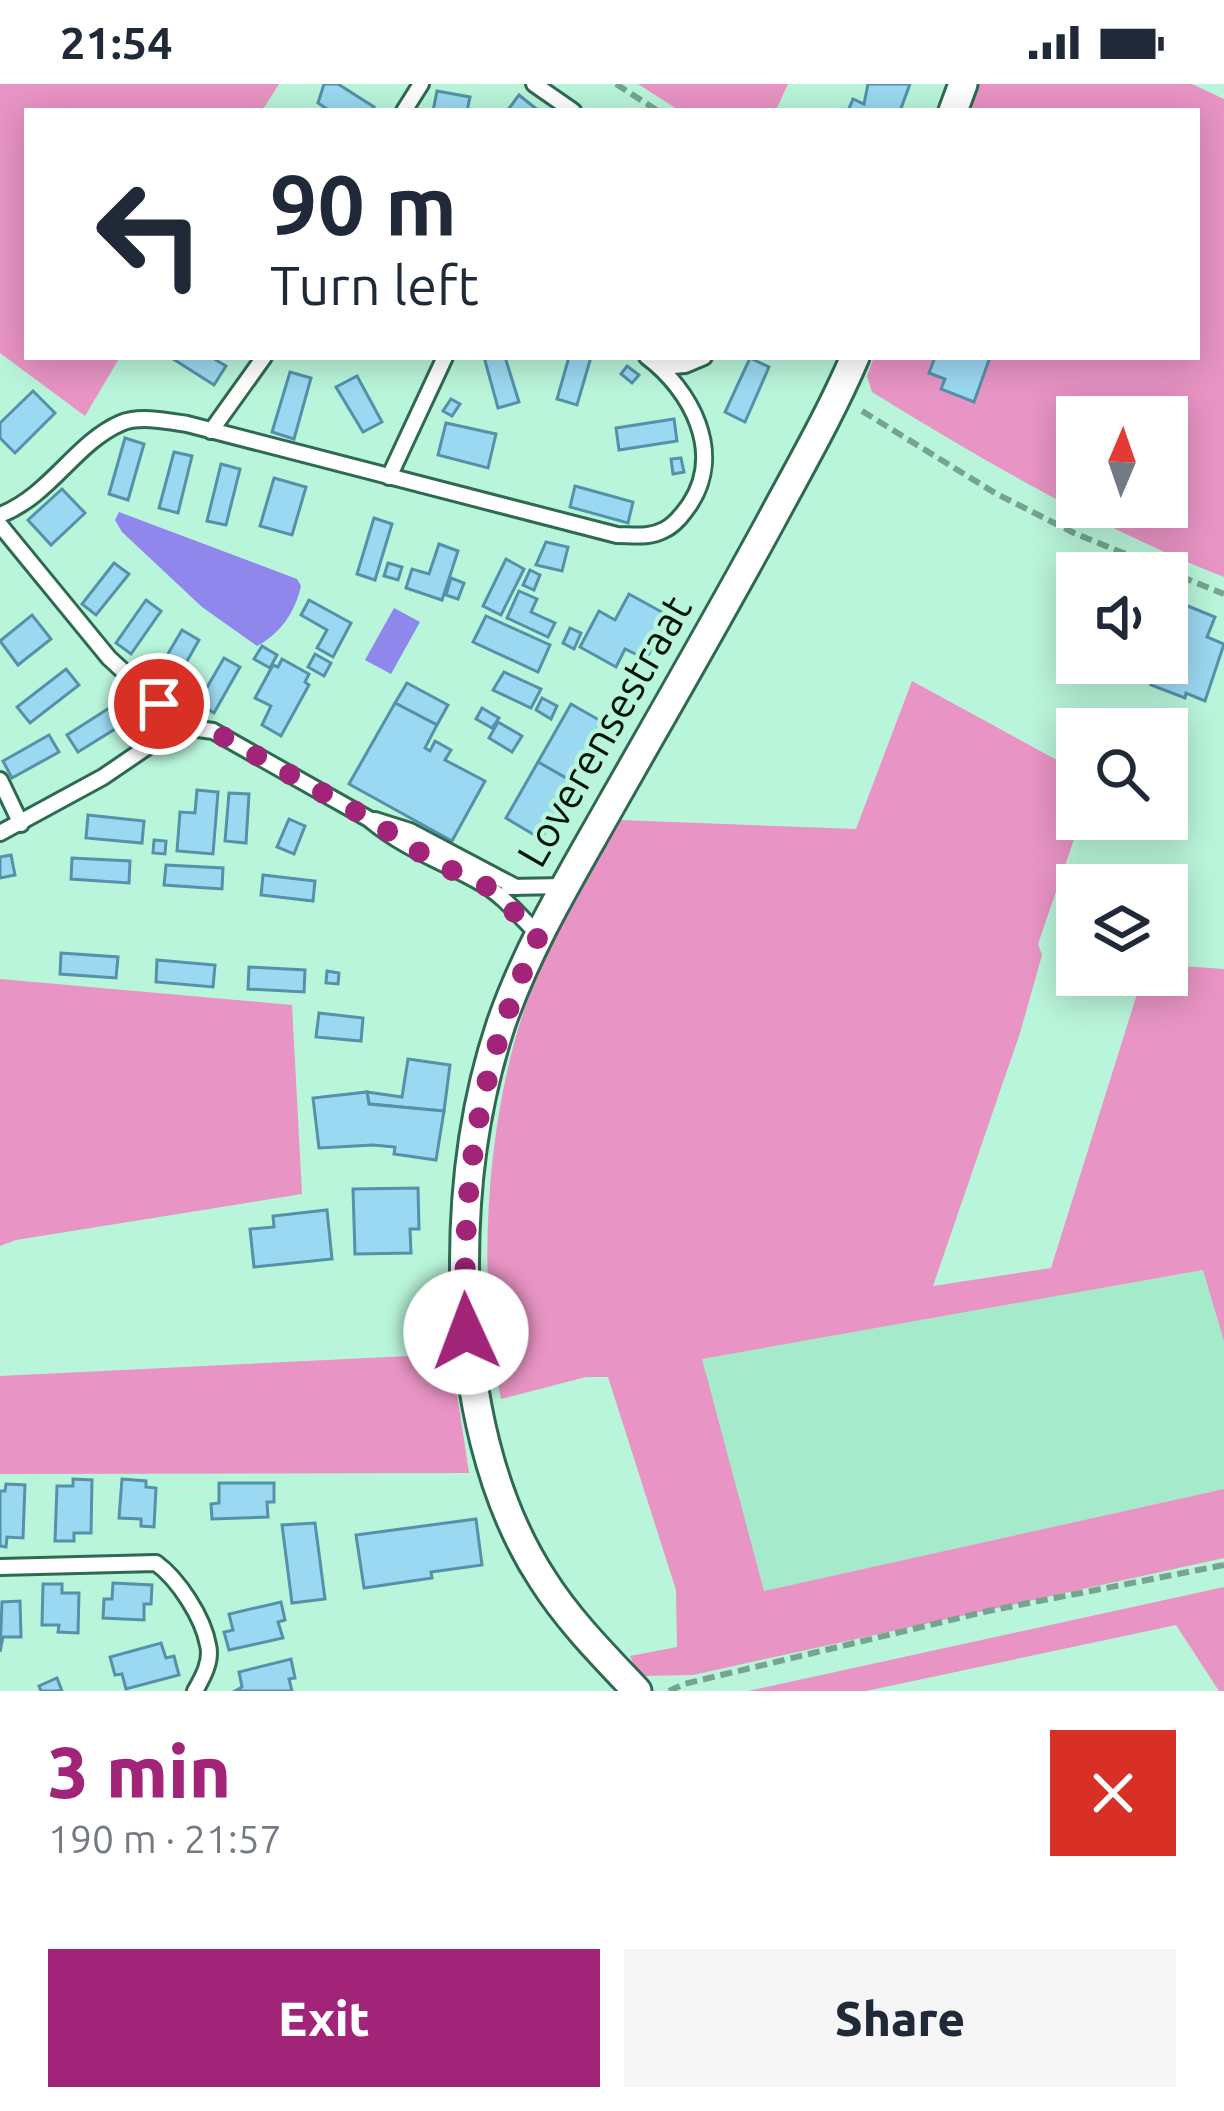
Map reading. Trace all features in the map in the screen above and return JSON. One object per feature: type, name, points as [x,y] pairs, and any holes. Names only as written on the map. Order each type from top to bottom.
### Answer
[{"type":"street","name":"Loverensestraat","points":[[637,1691],[564,1611],[514,1532],[485,1437],[466,1332],[464,1224],[479,1107],[502,1023],[539,935],[854,360]]},
{"type":"lane","points":[[534,84],[569,108]]},
{"type":"lane","points":[[211,431],[262,360]]},
{"type":"lane","points":[[389,477],[444,360]]},
{"type":"lane","points":[[0,515],[44,490],[95,440],[124,421],[170,422],[617,536],[648,536],[677,521],[697,492],[704,450],[688,401],[651,360]]},
{"type":"lane","points":[[660,367],[697,360]]},
{"type":"lane","points":[[0,525],[109,658],[184,727]]},
{"type":"lane","points":[[0,833],[103,777],[170,732],[184,727],[213,731],[369,819],[436,863],[486,886],[539,935]]},
{"type":"lane","points":[[0,780],[21,824]]},
{"type":"lane","points":[[369,819],[410,831],[517,887]]},
{"type":"lane","points":[[486,886],[565,886]]},
{"type":"lane","points":[[0,1567],[156,1563],[177,1578],[209,1646],[207,1671],[195,1691]]},
{"type":"path","points":[[616,84],[653,108]]},
{"type":"path","points":[[838,396],[995,494],[1074,533],[1224,594]]},
{"type":"path","points":[[669,1691],[988,1611],[1224,1565]]},
{"type":"shaded area","points":[[0,84],[279,84],[264,108],[24,108],[24,360],[118,360],[85,416],[0,353]]},
{"type":"shaded area","points":[[638,84],[788,84],[777,108],[675,108]]},
{"type":"shaded area","points":[[979,84],[1192,84],[1224,99],[1224,577],[1188,561],[1188,552],[1167,552],[1115,528],[1188,528],[1188,396],[1056,396],[1056,498],[872,392],[867,376],[873,360],[1200,360],[1200,108],[970,108]]},
{"type":"shaded area","points":[[119,512],[297,579],[301,586],[291,613],[257,646],[202,607],[122,532],[115,520]]},
{"type":"shaded area","points":[[394,608],[420,622],[391,674],[365,660]]},
{"type":"shaded area","points":[[912,681],[1056,760],[1056,840],[1074,840],[1066,864],[1056,864],[1056,892],[1038,944],[1042,955],[1020,1033],[933,1286],[1051,1268],[1136,996],[1188,996],[1188,966],[1224,969],[1224,1341],[1203,1270],[702,1359],[764,1591],[1224,1489],[1224,1558],[693,1675],[639,1676],[630,1656],[677,1647],[676,1590],[608,1377],[586,1377],[501,1399],[488,1294],[488,1237],[497,1123],[508,1067],[541,966],[619,820],[856,829]]},
{"type":"shaded area","points":[[0,979],[292,1005],[302,1194],[0,1246]]},
{"type":"shaded area","points":[[1204,1270],[1224,1341],[1224,1489],[764,1591],[701,1359]]},
{"type":"shaded area","points":[[451,1354],[469,1473],[0,1474],[0,1376]]},
{"type":"shaded area","points":[[1224,1587],[1224,1691],[1219,1691],[1176,1625],[866,1691],[748,1691]]},
{"type":"building","points":[[324,84],[338,84],[374,107],[326,108],[318,103]]},
{"type":"building","points":[[868,84],[910,84],[901,108],[849,108],[853,99],[864,104]]},
{"type":"building","points":[[437,91],[470,97],[468,108],[434,108]]},
{"type":"building","points":[[519,95],[535,108],[509,108]]},
{"type":"building","points":[[175,360],[216,360],[226,366],[214,385]]},
{"type":"building","points":[[485,360],[506,360],[519,402],[498,408]]},
{"type":"building","points":[[568,360],[590,360],[577,405],[557,399]]},
{"type":"building","points":[[749,360],[769,367],[745,422],[725,412]]},
{"type":"building","points":[[934,360],[989,360],[974,402],[941,389],[945,379],[929,373]]},
{"type":"building","points":[[627,366],[639,375],[632,383],[621,374]]},
{"type":"building","points":[[290,372],[311,378],[294,439],[272,432]]},
{"type":"building","points":[[357,376],[382,422],[363,432],[336,387]]},
{"type":"building","points":[[33,391],[55,413],[15,453],[0,438],[0,423]]},
{"type":"building","points":[[451,399],[460,404],[452,416],[443,411]]},
{"type":"building","points":[[674,419],[677,441],[619,450],[616,428]]},
{"type":"building","points":[[446,423],[496,434],[488,468],[438,455]]},
{"type":"building","points":[[125,438],[144,444],[128,500],[109,494]]},
{"type":"building","points":[[174,452],[192,456],[178,513],[159,508]]},
{"type":"building","points":[[681,458],[684,472],[673,474],[671,459]]},
{"type":"building","points":[[221,464],[240,469],[226,525],[207,521]]},
{"type":"building","points":[[274,478],[306,487],[292,535],[260,526]]},
{"type":"building","points":[[575,486],[633,502],[628,523],[570,507]]},
{"type":"building","points":[[62,489],[85,513],[51,545],[28,520]]},
{"type":"building","points":[[374,518],[392,524],[375,580],[357,574]]},
{"type":"building","points":[[546,542],[568,547],[562,571],[536,565]]},
{"type":"building","points":[[439,544],[458,551],[442,600],[406,588],[412,569],[429,574]]},
{"type":"building","points":[[506,559],[524,569],[501,615],[483,606]]},
{"type":"building","points":[[114,563],[129,574],[96,615],[82,604]]},
{"type":"building","points":[[388,563],[402,567],[398,580],[384,576]]},
{"type":"building","points":[[530,570],[540,575],[534,590],[523,585]]},
{"type":"building","points":[[451,578],[464,583],[458,599],[446,595]]},
{"type":"building","points":[[519,591],[537,599],[531,612],[555,623],[548,637],[507,618]]},
{"type":"building","points":[[629,594],[669,616],[646,659],[625,649],[616,667],[580,647],[599,611],[615,620]]},
{"type":"building","points":[[146,600],[161,611],[131,654],[116,643]]},
{"type":"building","points":[[309,600],[351,623],[333,657],[317,648],[327,630],[301,615]]},
{"type":"building","points":[[1188,606],[1215,617],[1207,637],[1224,644],[1205,701],[1151,685],[1188,684]]},
{"type":"building","points":[[32,615],[51,639],[18,665],[0,641]]},
{"type":"building","points":[[486,616],[550,645],[538,672],[473,642]]},
{"type":"building","points":[[570,628],[581,633],[574,649],[563,643]]},
{"type":"building","points":[[182,630],[199,640],[170,691],[152,681]]},
{"type":"building","points":[[262,646],[277,655],[270,668],[254,659]]},
{"type":"building","points":[[315,654],[331,663],[324,676],[308,667]]},
{"type":"building","points":[[224,658],[240,667],[214,713],[198,703]]},
{"type":"building","points":[[282,659],[309,674],[305,682],[309,685],[281,736],[262,725],[271,706],[255,698],[273,665],[278,667]]},
{"type":"building","points":[[66,669],[79,685],[30,723],[17,707]]},
{"type":"building","points":[[504,672],[541,689],[531,708],[493,690]]},
{"type":"building","points":[[407,683],[448,705],[437,725],[395,703]]},
{"type":"building","points":[[542,698],[557,706],[551,719],[536,710]]},
{"type":"building","points":[[117,703],[128,721],[78,752],[67,735]]},
{"type":"building","points":[[395,703],[437,725],[425,748],[430,751],[435,741],[451,750],[445,760],[485,781],[452,841],[349,784]]},
{"type":"building","points":[[571,704],[606,724],[573,782],[538,762]]},
{"type":"building","points":[[482,708],[499,718],[492,728],[476,719]]},
{"type":"building","points":[[498,722],[522,736],[512,752],[489,738]]},
{"type":"building","points":[[49,735],[59,752],[12,778],[3,761]]},
{"type":"building","points":[[538,762],[573,782],[541,839],[506,818]]},
{"type":"building","points":[[197,790],[218,792],[213,854],[177,851],[180,812],[195,813]]},
{"type":"building","points":[[229,793],[249,794],[246,843],[225,841]]},
{"type":"building","points":[[88,815],[144,821],[142,843],[86,838]]},
{"type":"building","points":[[289,819],[305,826],[294,854],[277,847]]},
{"type":"building","points":[[154,840],[166,841],[165,854],[153,853]]},
{"type":"building","points":[[11,855],[15,875],[0,878],[0,857]]},
{"type":"building","points":[[72,858],[130,861],[129,883],[71,879]]},
{"type":"building","points":[[166,865],[223,868],[222,889],[164,885]]},
{"type":"building","points":[[263,875],[315,881],[313,901],[261,895]]},
{"type":"building","points":[[61,953],[118,957],[116,978],[60,974]]},
{"type":"building","points":[[157,960],[215,965],[213,987],[156,982]]},
{"type":"building","points":[[249,967],[305,970],[304,992],[248,989]]},
{"type":"building","points":[[327,971],[339,973],[338,984],[326,983]]},
{"type":"building","points":[[319,1013],[363,1018],[361,1041],[316,1037]]},
{"type":"building","points":[[408,1059],[450,1065],[444,1111],[369,1104],[367,1092],[402,1097]]},
{"type":"building","points":[[367,1092],[369,1104],[444,1111],[436,1160],[394,1154],[395,1147],[319,1148],[313,1098]]},
{"type":"building","points":[[418,1188],[419,1229],[410,1229],[411,1253],[355,1254],[353,1189]]},
{"type":"building","points":[[327,1210],[332,1259],[254,1267],[250,1229],[274,1227],[273,1216]]},
{"type":"building","points":[[73,1479],[92,1480],[91,1533],[74,1533],[74,1541],[55,1541],[57,1486],[73,1486]]},
{"type":"building","points":[[122,1479],[146,1481],[146,1487],[156,1488],[154,1527],[141,1526],[141,1519],[119,1518]]},
{"type":"building","points":[[219,1483],[274,1483],[268,1517],[212,1519],[211,1504],[219,1503]]},
{"type":"building","points":[[6,1484],[25,1485],[23,1538],[7,1537],[6,1547],[0,1546],[0,1491],[5,1491]]},
{"type":"building","points":[[476,1519],[482,1565],[364,1588],[356,1535]]},
{"type":"building","points":[[315,1523],[325,1599],[292,1603],[282,1525]]},
{"type":"building","points":[[113,1583],[152,1585],[144,1620],[103,1618],[104,1599],[112,1599]]},
{"type":"building","points":[[43,1584],[62,1584],[62,1593],[79,1593],[78,1633],[58,1632],[59,1625],[42,1625]]},
{"type":"building","points":[[20,1601],[21,1637],[3,1637],[0,1652],[2,1602]]},
{"type":"building","points":[[281,1602],[285,1620],[278,1622],[283,1638],[229,1650],[224,1632],[233,1630],[229,1614]]},
{"type":"building","points":[[161,1643],[166,1658],[174,1656],[179,1675],[126,1689],[110,1657]]},
{"type":"building","points":[[291,1659],[292,1691],[235,1691],[242,1687],[239,1672]]},
{"type":"building","points":[[57,1678],[62,1691],[41,1691],[39,1686]]},
{"type":"route","points":[[159,704],[184,727],[213,731],[369,819],[436,863],[486,886],[539,935],[502,1023],[479,1107],[464,1224],[466,1332]]}]
